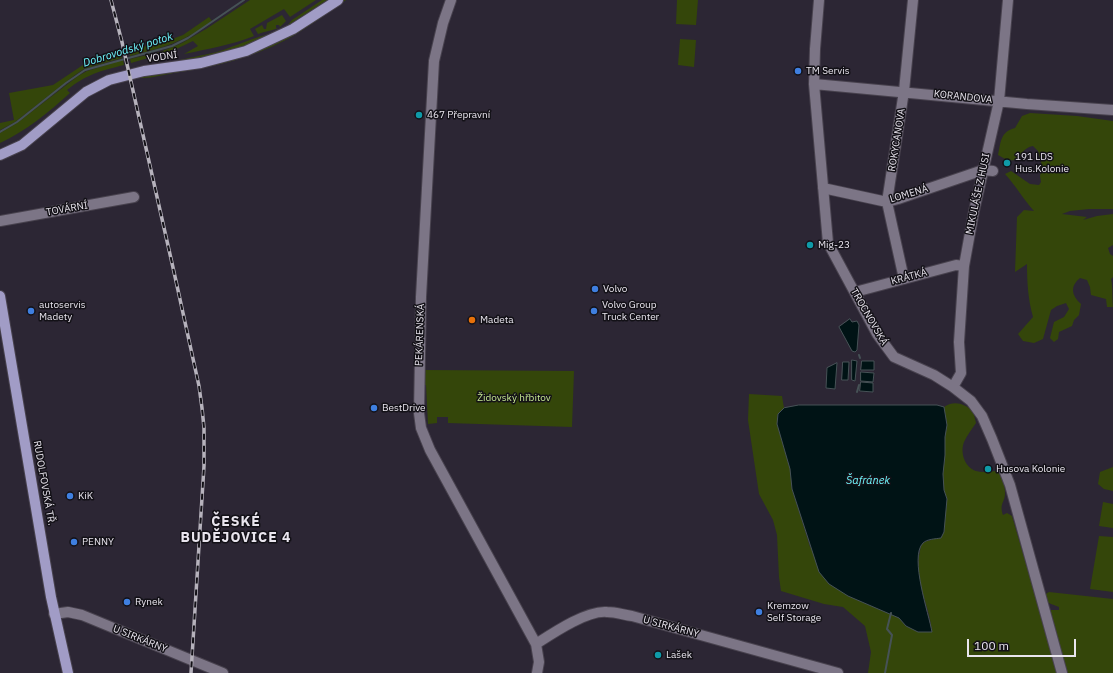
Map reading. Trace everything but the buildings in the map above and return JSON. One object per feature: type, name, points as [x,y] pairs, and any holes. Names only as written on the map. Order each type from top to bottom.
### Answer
[{"type":"main road","name":"VODNÍ","points":[[0,155],[22,145],[86,92],[110,80],[144,71],[201,63],[246,51],[293,29],[338,0]]},
{"type":"main road","name":"RUDOLFOVSKÁ TŘ.","points":[[0,296],[54,614],[68,673]]},
{"type":"street","name":"PEKÁRENSKÁ","points":[[451,0],[443,23],[434,61],[421,297],[419,413],[421,428],[430,450],[536,644]]},
{"type":"street","name":"TROCNOVSKÁ","points":[[819,0],[814,84],[828,243],[877,334],[894,357],[934,375],[953,387],[971,401],[982,416],[1010,485],[1062,673]]},
{"type":"street","name":"ROKYCANOVA","points":[[904,279],[887,202],[904,91],[913,0]]},
{"type":"street","name":"MIKULÁŠE Z HUSI","points":[[953,387],[961,373],[959,342],[964,266],[988,170],[999,101],[1008,0]]},
{"type":"street","name":"KORANDOVA","points":[[814,84],[1113,110]]},
{"type":"street","name":"LOMENÁ","points":[[823,188],[887,202],[988,170]]},
{"type":"street","name":"TOVÁRNÍ","points":[[0,222],[134,197]]},
{"type":"street","name":"KRÁTKÁ","points":[[855,292],[956,265],[964,266]]},
{"type":"street","name":"U SIRKÁRNY","points":[[536,644],[564,625],[590,615],[606,611],[632,616],[838,673]]},
{"type":"street","name":"U SIRKÁRNY","points":[[54,614],[68,612],[82,615],[223,673]]},
{"type":"street","points":[[536,644],[539,662],[537,673]]},
{"type":"green space","points":[[250,0],[316,0],[290,17],[284,9],[250,29],[254,36],[237,42],[184,54],[198,46],[193,41],[172,51],[131,63],[130,59],[160,52],[182,43]]},
{"type":"green space","points":[[322,0],[327,0],[287,26],[292,20]]},
{"type":"green space","points":[[342,0],[346,0],[293,36],[265,50],[235,60],[189,71],[149,78],[134,77],[219,63]]},
{"type":"green space","points":[[677,0],[698,0],[696,25],[676,24]]},
{"type":"green space","points":[[282,15],[286,21],[280,27],[279,25],[276,25],[276,28],[278,28],[258,34],[255,29],[262,25],[264,29],[266,29],[267,23]]},
{"type":"green space","points":[[209,17],[212,21],[182,39],[163,47],[130,56],[130,50],[167,41],[183,35]]},
{"type":"green space","points":[[274,33],[239,48],[201,58],[174,62],[217,52],[252,39]]},
{"type":"green space","points":[[680,39],[696,40],[694,67],[678,65]]},
{"type":"green space","points":[[121,54],[122,58],[84,69],[15,122],[0,130],[0,123],[14,120],[9,93],[53,85],[83,65]]},
{"type":"green space","points":[[123,60],[124,65],[108,69],[81,80],[67,90],[70,93],[45,114],[19,133],[0,143],[0,133],[17,123],[78,76],[87,71]]},
{"type":"green space","points":[[1030,113],[1077,116],[1113,121],[1113,209],[1089,209],[1070,211],[1062,214],[1087,217],[1083,220],[1113,214],[1113,245],[1108,248],[1110,254],[1113,256],[1113,277],[1111,279],[1113,307],[1107,307],[1106,299],[1091,295],[1087,280],[1080,278],[1073,287],[1075,297],[1081,304],[1079,315],[1074,320],[1072,326],[1059,332],[1058,339],[1054,342],[1050,338],[1054,322],[1064,317],[1069,309],[1066,303],[1051,310],[1043,339],[1034,343],[1023,341],[1018,334],[1033,317],[1028,290],[1027,264],[1015,272],[1017,217],[1024,210],[1034,211],[1005,174],[1011,171],[1030,184],[1039,185],[1041,182],[1040,176],[1042,166],[1038,151],[1033,146],[1028,148],[1016,160],[1006,159],[998,155],[1002,138],[1006,132],[1015,128],[1022,116]]},
{"type":"green space","name":"Židovský hřbitov","points":[[425,370],[574,371],[572,427],[448,423],[448,417],[437,417],[437,423],[428,424]]},
{"type":"green space","points":[[749,394],[782,396],[784,408],[778,414],[777,424],[790,469],[792,489],[810,547],[848,596],[899,618],[906,626],[920,631],[932,632],[918,566],[921,546],[927,541],[931,540],[947,499],[944,490],[943,474],[947,425],[944,407],[956,403],[966,406],[973,411],[976,423],[964,442],[962,450],[964,459],[968,466],[976,471],[997,471],[1002,478],[1005,493],[1002,505],[1003,515],[1007,513],[1012,516],[1058,673],[868,673],[871,652],[865,626],[843,607],[824,604],[781,591],[777,535],[773,520],[759,494],[748,420]]},
{"type":"green space","points":[[1113,467],[1113,491],[1104,489],[1098,484],[1100,472]]},
{"type":"green space","points":[[1103,502],[1113,504],[1113,528],[1099,526]]},
{"type":"green space","points":[[1099,536],[1113,537],[1113,592],[1090,589]]},
{"type":"green space","points":[[1049,592],[1113,599],[1113,673],[1066,673],[1049,610],[1059,610],[1059,607],[1046,602],[1044,595]]},
{"type":"water","points":[[850,319],[852,322],[857,321],[859,325],[857,350],[855,352],[852,351],[839,327]]},
{"type":"water","points":[[852,360],[857,361],[855,381],[852,380]]},
{"type":"water","points":[[862,361],[874,361],[874,370],[861,370]]},
{"type":"water","points":[[843,362],[849,362],[848,380],[842,380]]},
{"type":"water","points":[[837,363],[835,389],[826,388],[827,368]]},
{"type":"water","points":[[861,372],[874,373],[873,382],[861,381]]},
{"type":"water","points":[[861,382],[873,383],[873,392],[860,391]]},
{"type":"water","name":"Šafránek","points":[[799,405],[937,405],[944,407],[947,425],[943,474],[944,490],[947,499],[944,532],[941,538],[929,540],[923,543],[919,550],[918,560],[921,586],[932,632],[918,632],[906,626],[899,618],[848,596],[829,584],[819,572],[792,489],[790,469],[777,424],[778,414],[784,408]]},
{"type":"waterway","name":"Dobrovodský potok","points":[[0,132],[17,122],[66,83],[85,70],[172,46],[188,38],[244,0]]},
{"type":"waterway","points":[[857,392],[859,385]]},
{"type":"waterway","points":[[885,673],[892,635],[887,629],[891,613]]},
{"type":"railway","points":[[111,0],[122,42],[174,272],[199,386],[202,408],[204,428],[204,466],[191,673]]},
{"type":"place","name":"TM Servis","points":[[798,71]]},
{"type":"place","name":"467 Přepravní","points":[[419,115]]},
{"type":"place","name":"191 LDS Hus.Kolonie","points":[[1007,163]]},
{"type":"place","name":"Mig-23","points":[[810,245]]},
{"type":"place","name":"Volvo","points":[[595,289]]},
{"type":"place","name":"autoservis Madety","points":[[31,311]]},
{"type":"place","name":"Volvo Group Truck Center","points":[[594,311]]},
{"type":"place","name":"Madeta","points":[[472,320]]},
{"type":"place","name":"BestDrive","points":[[374,408]]},
{"type":"place","name":"Husova Kolonie","points":[[988,469]]},
{"type":"place","name":"KiK","points":[[70,496]]},
{"type":"place","name":"PENNY","points":[[74,542]]},
{"type":"place","name":"Rynek","points":[[127,602]]},
{"type":"place","name":"Kremzow Self Storage","points":[[759,612]]},
{"type":"place","name":"Lašek","points":[[658,655]]},
{"type":"district","name":"ČESKÉ BUDĚJOVICE 4","points":[[236,530]]}]
